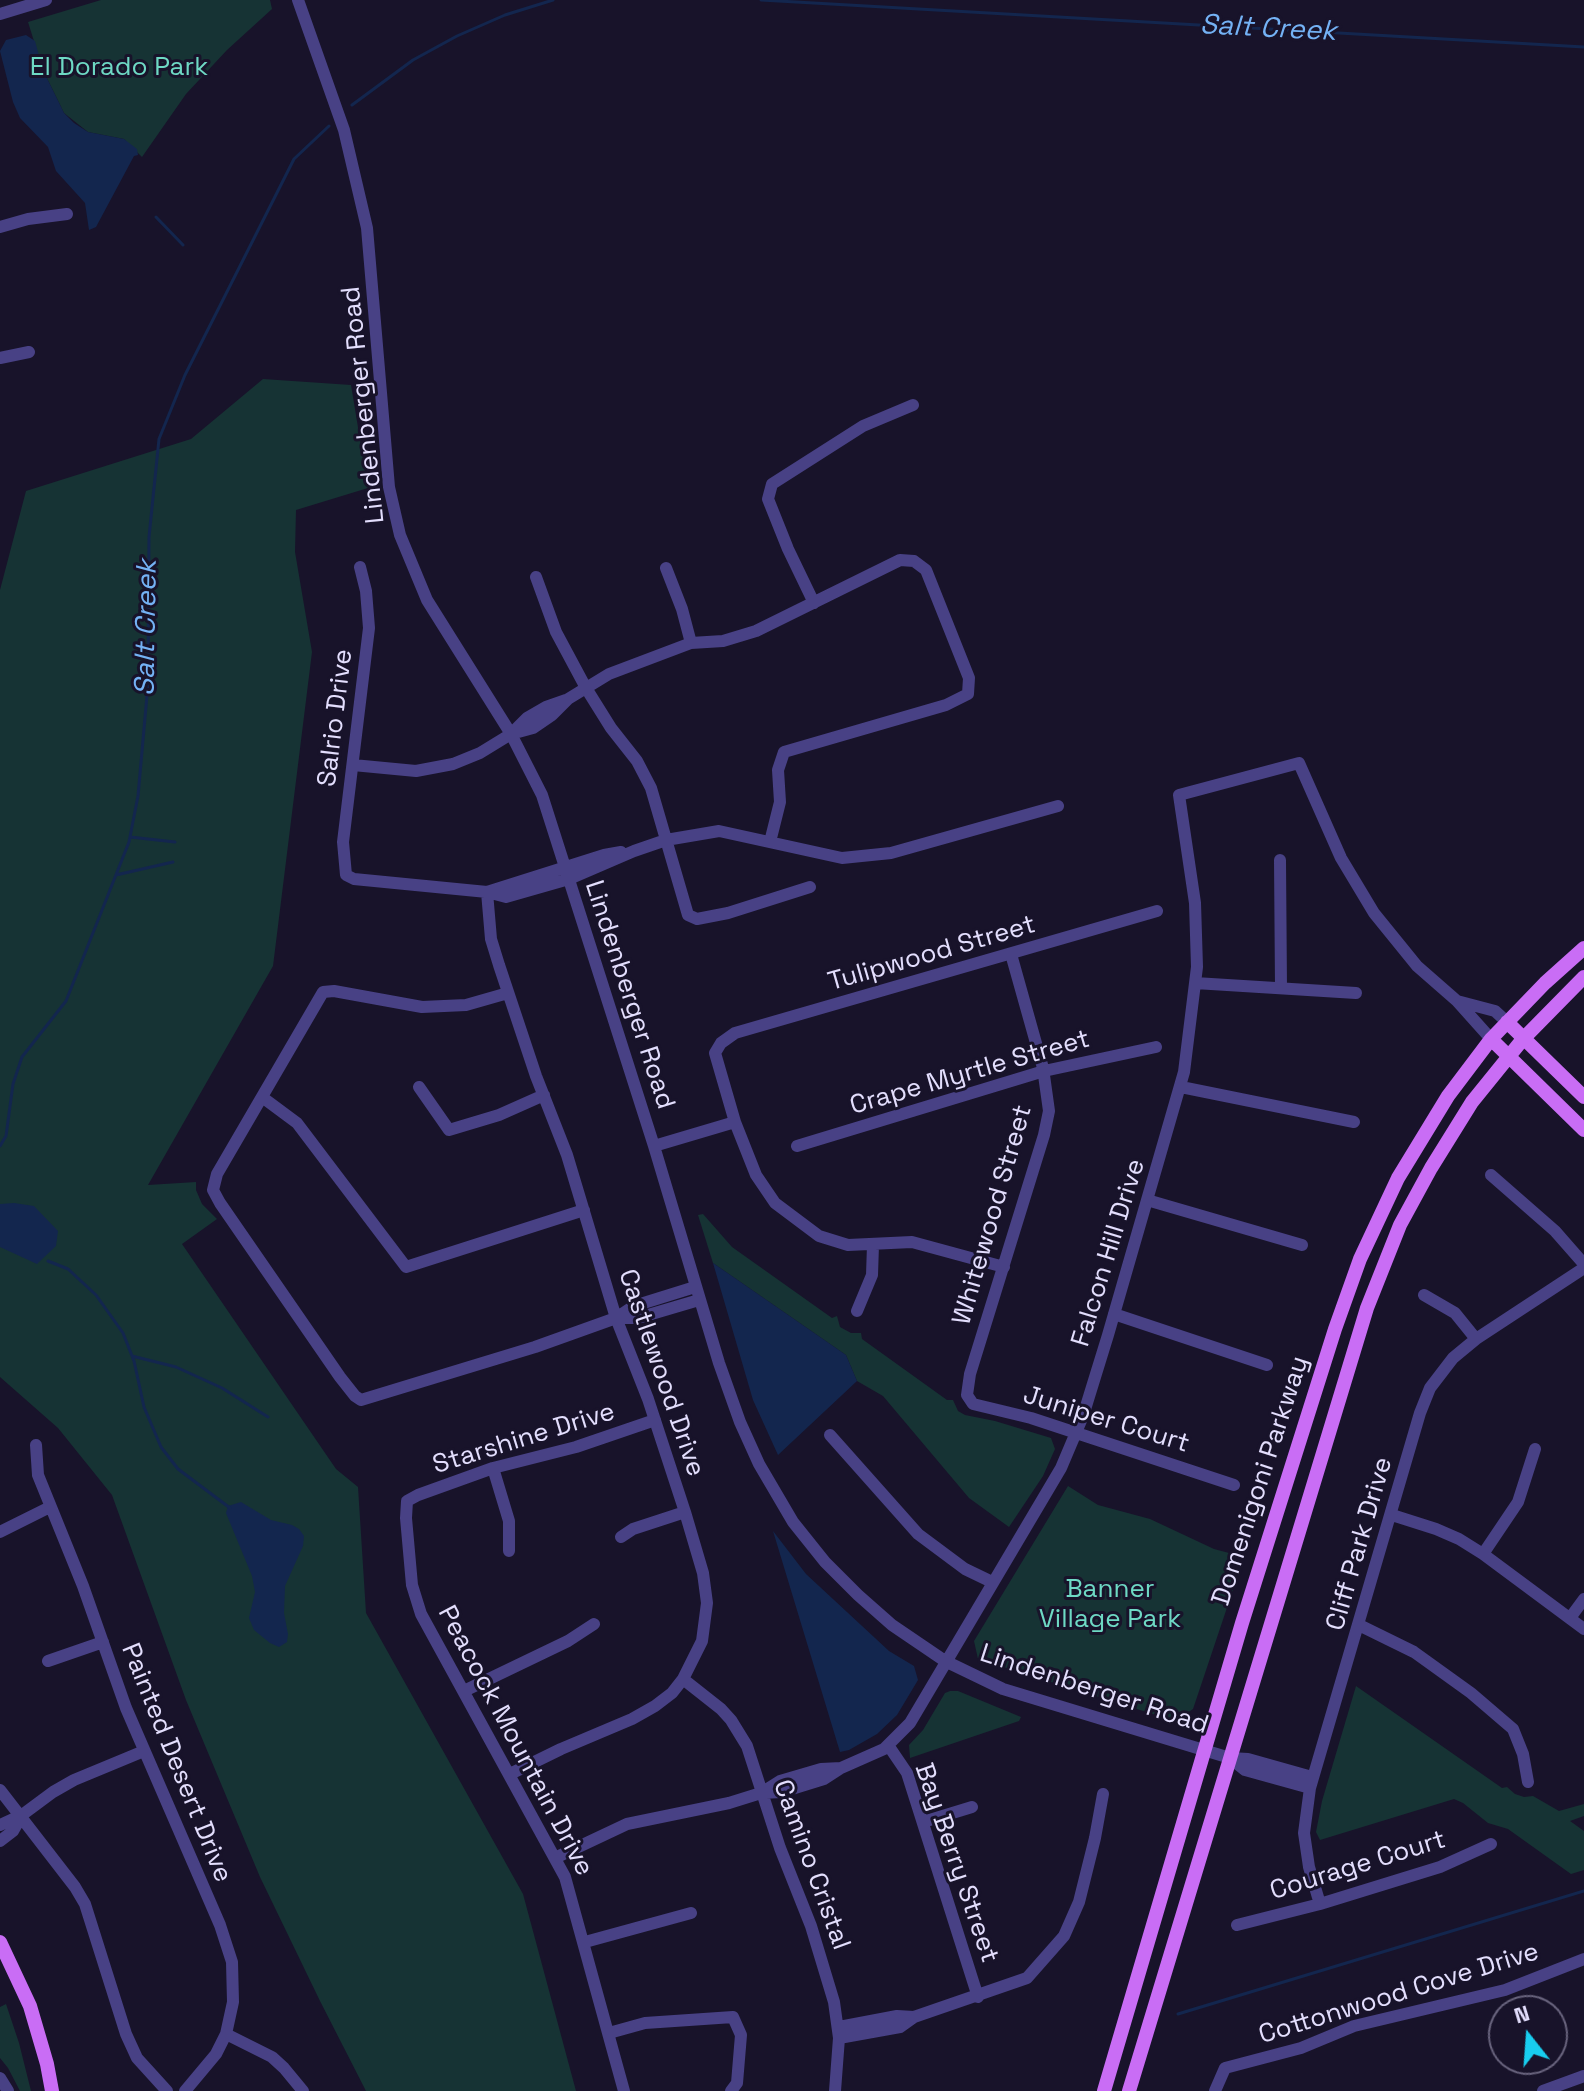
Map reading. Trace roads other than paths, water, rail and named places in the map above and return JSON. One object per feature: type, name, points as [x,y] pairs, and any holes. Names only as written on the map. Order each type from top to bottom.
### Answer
[{"type":"main road","name":"Domenigoni Parkway","points":[[1104,2091],[1204,1749],[1335,1329],[1360,1259],[1410,1157],[1448,1096],[1491,1039],[1584,948]]},
{"type":"main road","name":"Domenigoni Parkway","points":[[1129,2091],[1367,1308],[1400,1225],[1472,1102],[1523,1039],[1584,977]]},
{"type":"main road","points":[[1507,1022],[1584,1097]]},
{"type":"main road","points":[[1491,1039],[1584,1130]]},
{"type":"main road","points":[[0,1942],[30,2006],[52,2091]]},
{"type":"street","points":[[0,14],[46,0]]},
{"type":"street","name":"Lindenberger Road","points":[[298,0],[344,130],[367,228],[393,509],[412,568],[427,600],[511,734],[542,795],[654,1146],[697,1293],[740,1422],[759,1464],[793,1522],[825,1562],[892,1625],[945,1661],[1003,1689],[1230,1758],[1248,1759],[1311,1783]]},
{"type":"street","points":[[0,227],[28,219],[67,214]]},
{"type":"street","points":[[0,358],[29,352]]},
{"type":"street","points":[[814,603],[768,499],[772,484],[863,426],[913,405]]},
{"type":"street","points":[[353,765],[429,770],[463,761],[511,734],[533,728],[568,699],[609,674],[691,643],[723,641],[756,631],[900,560],[914,561],[926,570],[969,678],[968,694],[946,705],[784,752],[778,770],[780,802],[770,842]]},
{"type":"street","name":"Salrio Drive","points":[[360,567],[366,591],[369,628],[343,842],[346,875],[354,879],[487,892]]},
{"type":"street","points":[[666,568],[691,643]]},
{"type":"street","points":[[536,577],[556,632],[586,688],[651,788],[688,915],[697,919],[728,913],[810,887]]},
{"type":"street","name":"Falcon Hill Drive","points":[[557,1857],[627,1824],[692,1812],[761,1793],[780,1781],[821,1769],[841,1768],[888,1745],[910,1723],[1061,1468],[1075,1435],[1114,1314],[1181,1087],[1197,967],[1195,903],[1179,795],[1299,763],[1341,858],[1368,904],[1417,966],[1457,1001]]},
{"type":"street","points":[[487,892],[506,897],[666,840],[719,831],[842,858],[891,853],[1058,806]]},
{"type":"street","points":[[1280,860],[1281,988]]},
{"type":"street","name":"Castlewood Drive","points":[[487,892],[491,939],[567,1155],[616,1318],[655,1420],[685,1512],[703,1573],[707,1603],[702,1641],[683,1679],[655,1706],[510,1774]]},
{"type":"street","name":"Tulipwood Street","points":[[735,1122],[715,1053],[721,1043],[735,1033],[1157,911]]},
{"type":"street","name":"Whitewood Street","points":[[967,1395],[970,1374],[1049,1111],[1044,1071],[1011,954]]},
{"type":"street","points":[[1195,983],[1356,993]]},
{"type":"street","points":[[508,993],[466,1005],[422,1007],[334,991],[323,992],[217,1174],[213,1190],[340,1377],[361,1400],[508,1356],[616,1318],[638,1318],[697,1293]]},
{"type":"street","points":[[1457,1001],[1495,1011],[1507,1022]]},
{"type":"street","points":[[1457,1001],[1491,1039]]},
{"type":"street","name":"Crape Myrtle Street","points":[[797,1146],[1044,1071],[1156,1047]]},
{"type":"street","points":[[419,1087],[449,1130],[499,1115],[544,1095]]},
{"type":"street","points":[[1181,1087],[1354,1122]]},
{"type":"street","points":[[262,1097],[297,1123],[406,1267],[584,1210]]},
{"type":"street","points":[[654,1146],[735,1122],[756,1175],[775,1203],[819,1236],[848,1245],[912,1242],[1004,1267]]},
{"type":"street","points":[[1491,1175],[1555,1231],[1584,1266]]},
{"type":"street","points":[[1147,1200],[1302,1245]]},
{"type":"street","points":[[857,1311],[872,1275],[873,1245]]},
{"type":"street","name":"Cliff Park Drive","points":[[1320,1904],[1309,1867],[1304,1833],[1311,1783],[1430,1388],[1453,1358],[1476,1339],[1584,1266]]},
{"type":"street","points":[[1424,1295],[1455,1313],[1476,1339]]},
{"type":"street","points":[[1114,1314],[1267,1365]]},
{"type":"street","name":"Juniper Court","points":[[967,1395],[973,1404],[1031,1418],[1234,1485]]},
{"type":"street","name":"Starshine Drive","points":[[407,1501],[493,1468],[576,1447],[655,1420]]},
{"type":"street","points":[[830,1435],[918,1534],[965,1569],[992,1582]]},
{"type":"street","name":"Painted Desert Drive","points":[[36,1445],[38,1475],[50,1507],[144,1751],[231,1957],[233,2002],[226,2034],[216,2054],[185,2091]]},
{"type":"street","points":[[1483,1554],[1518,1502],[1535,1449]]},
{"type":"street","points":[[493,1468],[509,1521],[509,1551]]},
{"type":"street","name":"Peacock Mountain Drive","points":[[407,1501],[407,1531],[416,1600],[427,1626],[557,1857],[585,1942],[624,2091]]},
{"type":"street","points":[[0,1532],[50,1507]]},
{"type":"street","points":[[621,1537],[633,1529],[685,1512]]},
{"type":"street","points":[[1392,1515],[1436,1529],[1483,1554],[1584,1629]]},
{"type":"street","points":[[1570,1618],[1584,1599]]},
{"type":"street","points":[[464,1691],[568,1641],[594,1624]]},
{"type":"street","points":[[1359,1625],[1414,1652],[1471,1693],[1513,1729],[1523,1754],[1528,1782]]},
{"type":"street","points":[[48,1661],[103,1642]]},
{"type":"street","name":"Camino Cristal","points":[[683,1679],[731,1720],[747,1746],[831,1991],[839,2032],[835,2091]]},
{"type":"street","name":"Bay Berry Street","points":[[888,1745],[907,1773],[978,1997]]},
{"type":"street","points":[[0,1825],[22,1815],[74,1780],[144,1751]]},
{"type":"street","points":[[0,1790],[22,1815],[85,1904],[126,2034],[137,2058],[167,2091]]},
{"type":"street","points":[[839,2032],[897,2016],[914,2017],[1027,1978],[1064,1936],[1079,1902],[1103,1794]]},
{"type":"street","points":[[923,1822],[972,1807]]},
{"type":"street","points":[[0,1841],[13,1831],[22,1815]]},
{"type":"street","name":"Courage Court","points":[[1237,1925],[1320,1904],[1440,1867],[1491,1844]]},
{"type":"street","points":[[585,1942],[691,1913]]},
{"type":"street","name":"Cottonwood Cove Drive","points":[[1215,2091],[1225,2068],[1301,2048],[1354,2026],[1505,1990],[1584,1959]]},
{"type":"street","points":[[609,2033],[645,2023],[733,2017],[739,2026],[740,2047],[737,2083],[731,2091]]},
{"type":"street","points":[[226,2034],[272,2057],[303,2091]]},
{"type":"street","points":[[1543,2091],[1584,2076]]},
{"type":"street","points":[[0,2078],[8,2091]]},
{"type":"water","points":[[26,35],[35,41],[43,70],[64,113],[88,132],[124,139],[137,149],[138,155],[134,156],[96,227],[89,230],[85,203],[56,171],[48,147],[20,118],[13,102],[0,51],[6,40]]},
{"type":"water","points":[[0,1204],[34,1206],[58,1231],[56,1246],[37,1264],[0,1247]]},
{"type":"water","points":[[713,1263],[846,1355],[857,1381],[778,1455],[753,1400]]},
{"type":"water","points":[[241,1502],[271,1520],[292,1525],[304,1536],[303,1546],[285,1586],[284,1613],[288,1634],[287,1642],[279,1647],[254,1630],[249,1618],[255,1592],[252,1576],[226,1513],[228,1506]]},
{"type":"water","points":[[773,1531],[806,1574],[889,1651],[914,1666],[918,1680],[897,1715],[877,1734],[849,1750],[840,1752]]},
{"type":"waterway","name":"Salt Creek","points":[[352,105],[413,60],[457,36],[505,15],[553,0]]},
{"type":"waterway","name":"Salt Creek","points":[[761,0],[1584,47]]},
{"type":"waterway","name":"Salt Creek","points":[[0,1146],[6,1136],[13,1084],[22,1057],[66,1001],[129,842],[138,796],[148,684],[149,537],[159,439],[185,375],[294,159],[329,126]]},
{"type":"waterway","points":[[156,217],[183,245]]},
{"type":"waterway","points":[[130,837],[175,842]]},
{"type":"waterway","points":[[116,875],[173,862]]},
{"type":"waterway","points":[[48,1261],[68,1269],[96,1295],[123,1333],[134,1361],[144,1407],[161,1447],[178,1469],[230,1508]]},
{"type":"waterway","points":[[132,1356],[176,1367],[222,1388],[268,1417]]},
{"type":"waterway","points":[[1178,2014],[1584,1891]]},
{"type":"park label","name":"El Dorado Park","points":[[119,68]]},
{"type":"park label","name":"Banner Village Park","points":[[1110,1605]]}]
